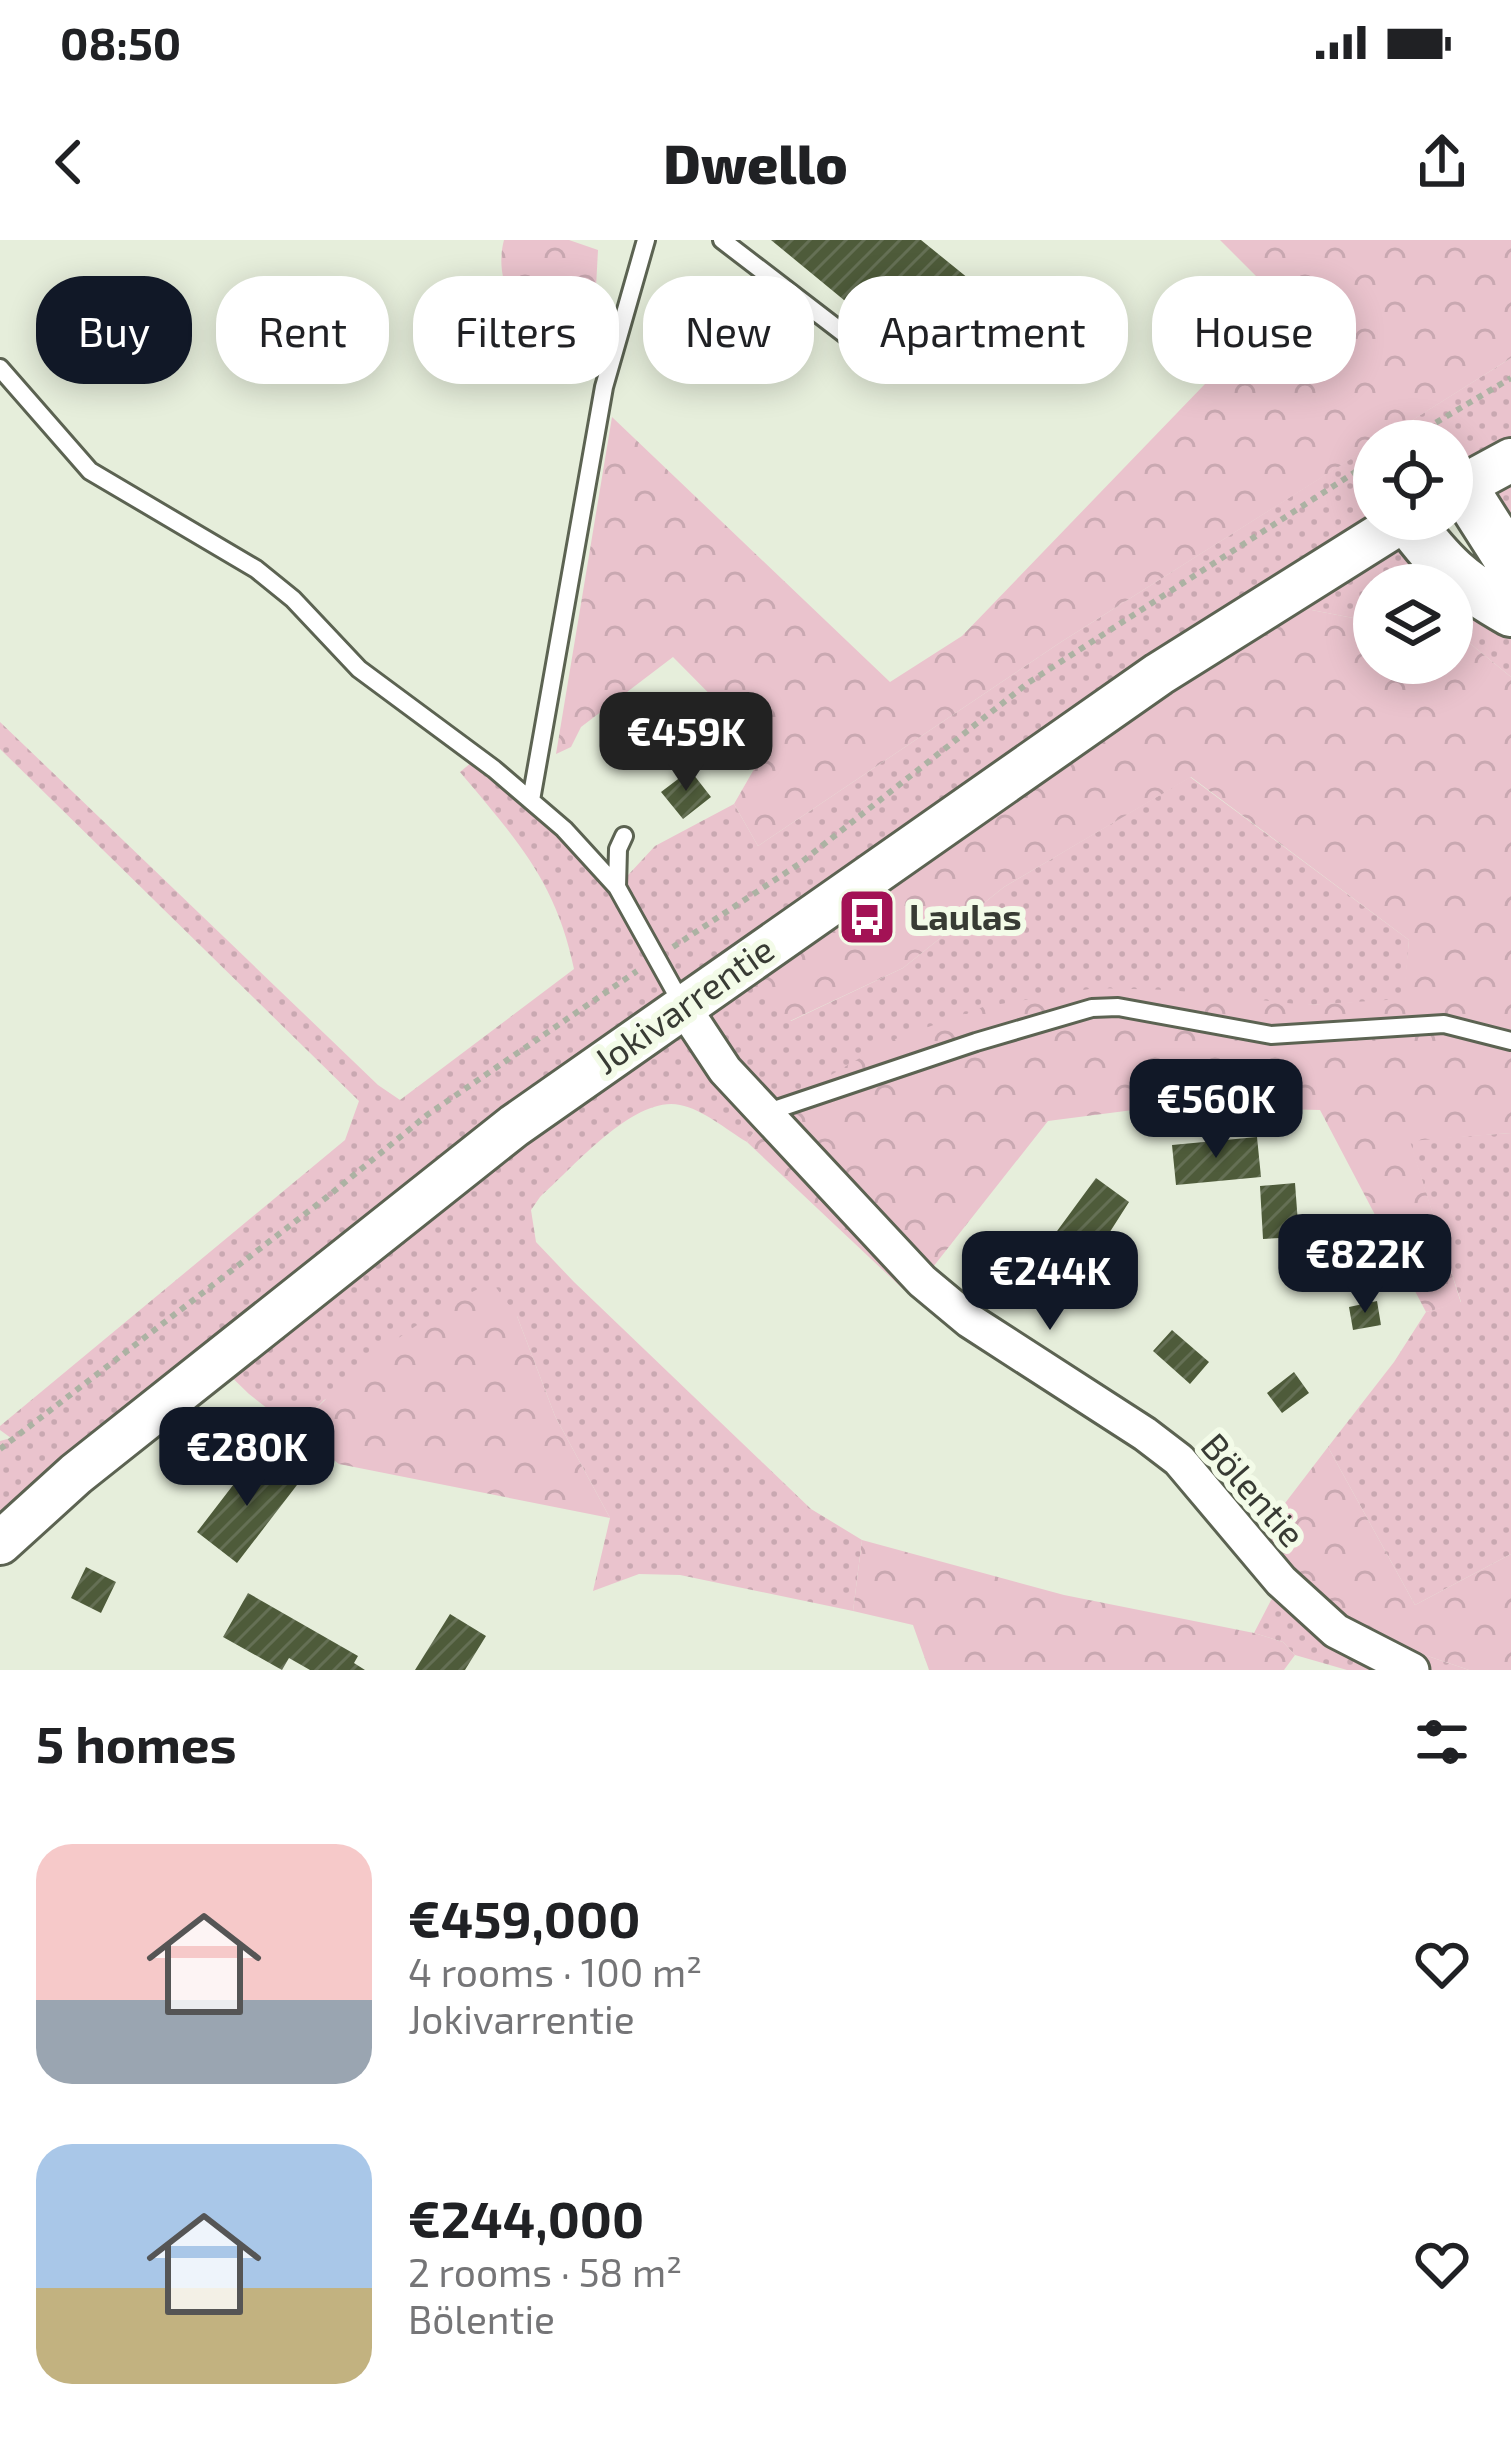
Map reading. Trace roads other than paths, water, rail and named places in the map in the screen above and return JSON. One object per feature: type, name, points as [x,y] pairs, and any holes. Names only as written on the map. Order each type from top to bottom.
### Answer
[{"type":"main road","points":[[1473,511],[1511,563]]},
{"type":"main road","points":[[1422,540],[1441,566],[1511,612]]},
{"type":"street","points":[[1473,480],[1511,460]]},
{"type":"street","name":"Jokivarrentie","points":[[0,1543],[76,1474],[458,1170],[682,1005],[1160,674],[1373,540]]},
{"type":"street","name":"Bölentie","points":[[682,1005],[725,1070],[922,1281],[970,1321],[1179,1460],[1281,1580],[1336,1631],[1412,1670]]},
{"type":"lane","points":[[531,800],[604,387],[646,240]]},
{"type":"lane","points":[[722,240],[838,329]]},
{"type":"lane","points":[[0,368],[90,471],[256,569],[359,669],[564,829],[617,887],[682,1005]]},
{"type":"lane","points":[[617,887],[618,850],[624,836]]},
{"type":"lane","points":[[768,1112],[1092,1008],[1118,1007],[1271,1035],[1444,1024],[1511,1041]]},
{"type":"place","name":"Laulas","points":[[867,917]]}]
